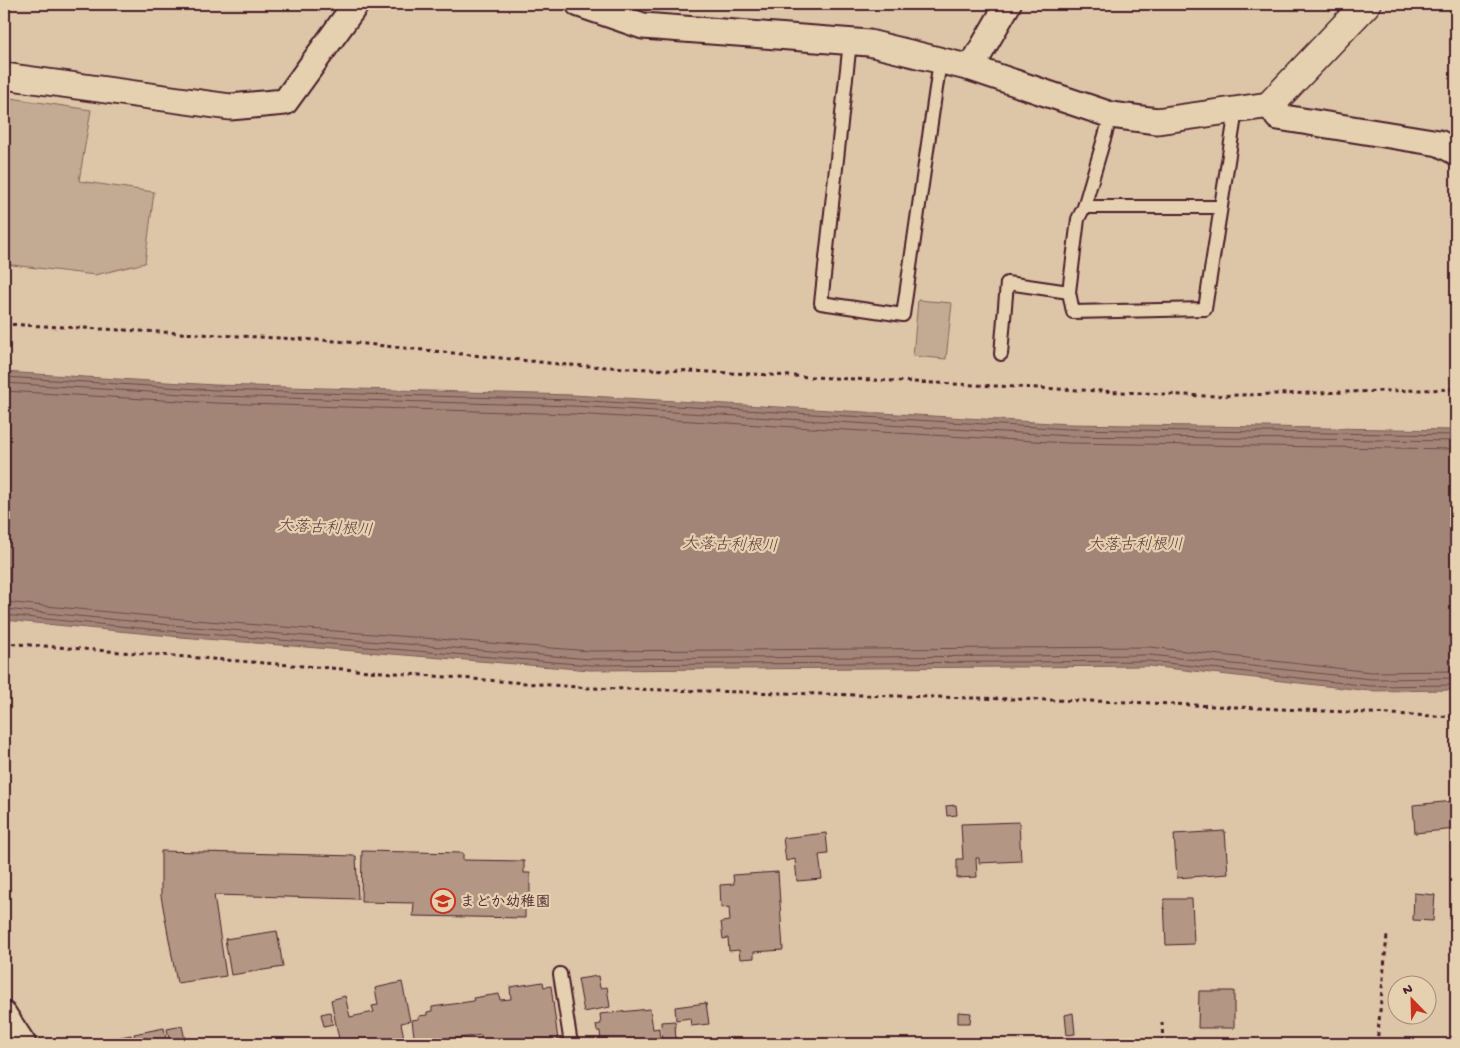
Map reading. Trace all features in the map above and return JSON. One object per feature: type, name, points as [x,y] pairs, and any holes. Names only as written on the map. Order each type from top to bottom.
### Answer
[{"type":"street","points":[[4,76],[230,107],[284,102],[356,4]]},
{"type":"street","points":[[579,4],[643,26],[869,43],[971,68],[1111,115],[1157,121],[1270,105],[1366,4]]},
{"type":"street","points":[[971,68],[1008,4]]},
{"type":"street","points":[[1270,105],[1278,117],[1439,143],[1456,152]]},
{"type":"street","points":[[4,1015],[23,1044]]},
{"type":"lane","points":[[850,42],[821,303],[903,315],[940,61]]},
{"type":"lane","points":[[1111,115],[1084,207],[1078,218],[1069,292],[1073,312],[1205,309],[1236,110]]},
{"type":"lane","points":[[1084,207],[1221,207]]},
{"type":"lane","points":[[1001,354],[1007,283],[1069,292]]},
{"type":"lane","points":[[560,974],[571,1044]]},
{"type":"path","points":[[4,324],[337,341],[568,365],[1204,396],[1456,389]]},
{"type":"path","points":[[4,643],[590,688],[1127,702],[1456,717]]},
{"type":"path","points":[[1377,1044],[1387,935]]},
{"type":"path","points":[[1162,1022],[1163,1044]]},
{"type":"shaded area","points":[[4,97],[91,110],[79,181],[154,192],[145,263],[95,275],[4,264]]},
{"type":"shaded area","points":[[918,300],[952,303],[946,359],[913,356]]},
{"type":"water","name":"大落古利根川","points":[[4,372],[215,385],[573,395],[1069,424],[1456,430],[1456,690],[1370,691],[1149,666],[590,670],[181,637],[4,620]]},
{"type":"building","points":[[1454,801],[1456,829],[1415,833],[1413,805]]},
{"type":"building","points":[[956,805],[957,815],[947,816],[946,806]]},
{"type":"building","points":[[1019,822],[1021,861],[979,863],[979,858],[976,858],[977,877],[957,878],[957,859],[963,859],[961,824]]},
{"type":"building","points":[[1225,831],[1228,874],[1177,878],[1174,834]]},
{"type":"building","points":[[826,833],[828,854],[819,855],[822,879],[797,881],[795,859],[786,861],[783,838]]},
{"type":"building","points":[[161,851],[356,856],[358,899],[214,895],[226,976],[177,983],[161,896]]},
{"type":"building","points":[[362,851],[463,853],[463,860],[524,861],[524,873],[530,873],[530,894],[525,894],[525,918],[413,916],[414,903],[361,902]]},
{"type":"building","points":[[778,872],[783,950],[754,952],[754,958],[740,959],[739,950],[729,951],[728,938],[723,939],[721,922],[730,921],[729,907],[721,908],[720,885],[734,884],[733,875]]},
{"type":"building","points":[[1414,893],[1435,895],[1433,921],[1413,920]]},
{"type":"building","points":[[1164,899],[1192,899],[1194,944],[1166,945]]},
{"type":"building","points":[[277,931],[283,967],[231,975],[225,939]]},
{"type":"building","points":[[598,976],[600,988],[607,987],[610,1007],[584,1012],[578,979]]},
{"type":"building","points":[[402,982],[410,1021],[401,1023],[404,1038],[374,1044],[340,1044],[331,1000],[345,996],[350,1017],[374,1012],[372,1006],[378,1005],[375,988]]},
{"type":"building","points":[[543,982],[544,987],[551,986],[558,1040],[562,1039],[563,1044],[482,1044],[481,1035],[415,1044],[412,1020],[419,1019],[419,1016],[427,1015],[427,1012],[432,1011],[432,1007],[474,1001],[473,998],[499,994],[500,1000],[511,999],[510,987]]},
{"type":"building","points":[[1199,991],[1234,991],[1234,1028],[1198,1028]]},
{"type":"building","points":[[706,1003],[709,1024],[691,1026],[690,1018],[676,1020],[675,1007]]},
{"type":"building","points":[[650,1009],[653,1029],[659,1028],[660,1044],[601,1043],[600,1031],[597,1031],[596,1025],[601,1024],[600,1014]]},
{"type":"building","points":[[330,1012],[333,1024],[324,1026],[321,1014]]},
{"type":"building","points":[[958,1012],[971,1013],[970,1023],[958,1023]]},
{"type":"building","points":[[1073,1013],[1075,1034],[1067,1035],[1065,1015]]},
{"type":"building","points":[[675,1021],[676,1044],[662,1044],[661,1022]]},
{"type":"building","points":[[182,1026],[186,1044],[170,1044],[167,1029]]},
{"type":"building","points":[[164,1028],[167,1044],[136,1044],[134,1034]]},
{"type":"building","points":[[131,1035],[133,1044],[100,1044],[100,1041]]},
{"type":"building","points":[[96,1040],[97,1044],[77,1044]]},
{"type":"place","name":"まどか幼稚園","points":[[443,901]]}]
